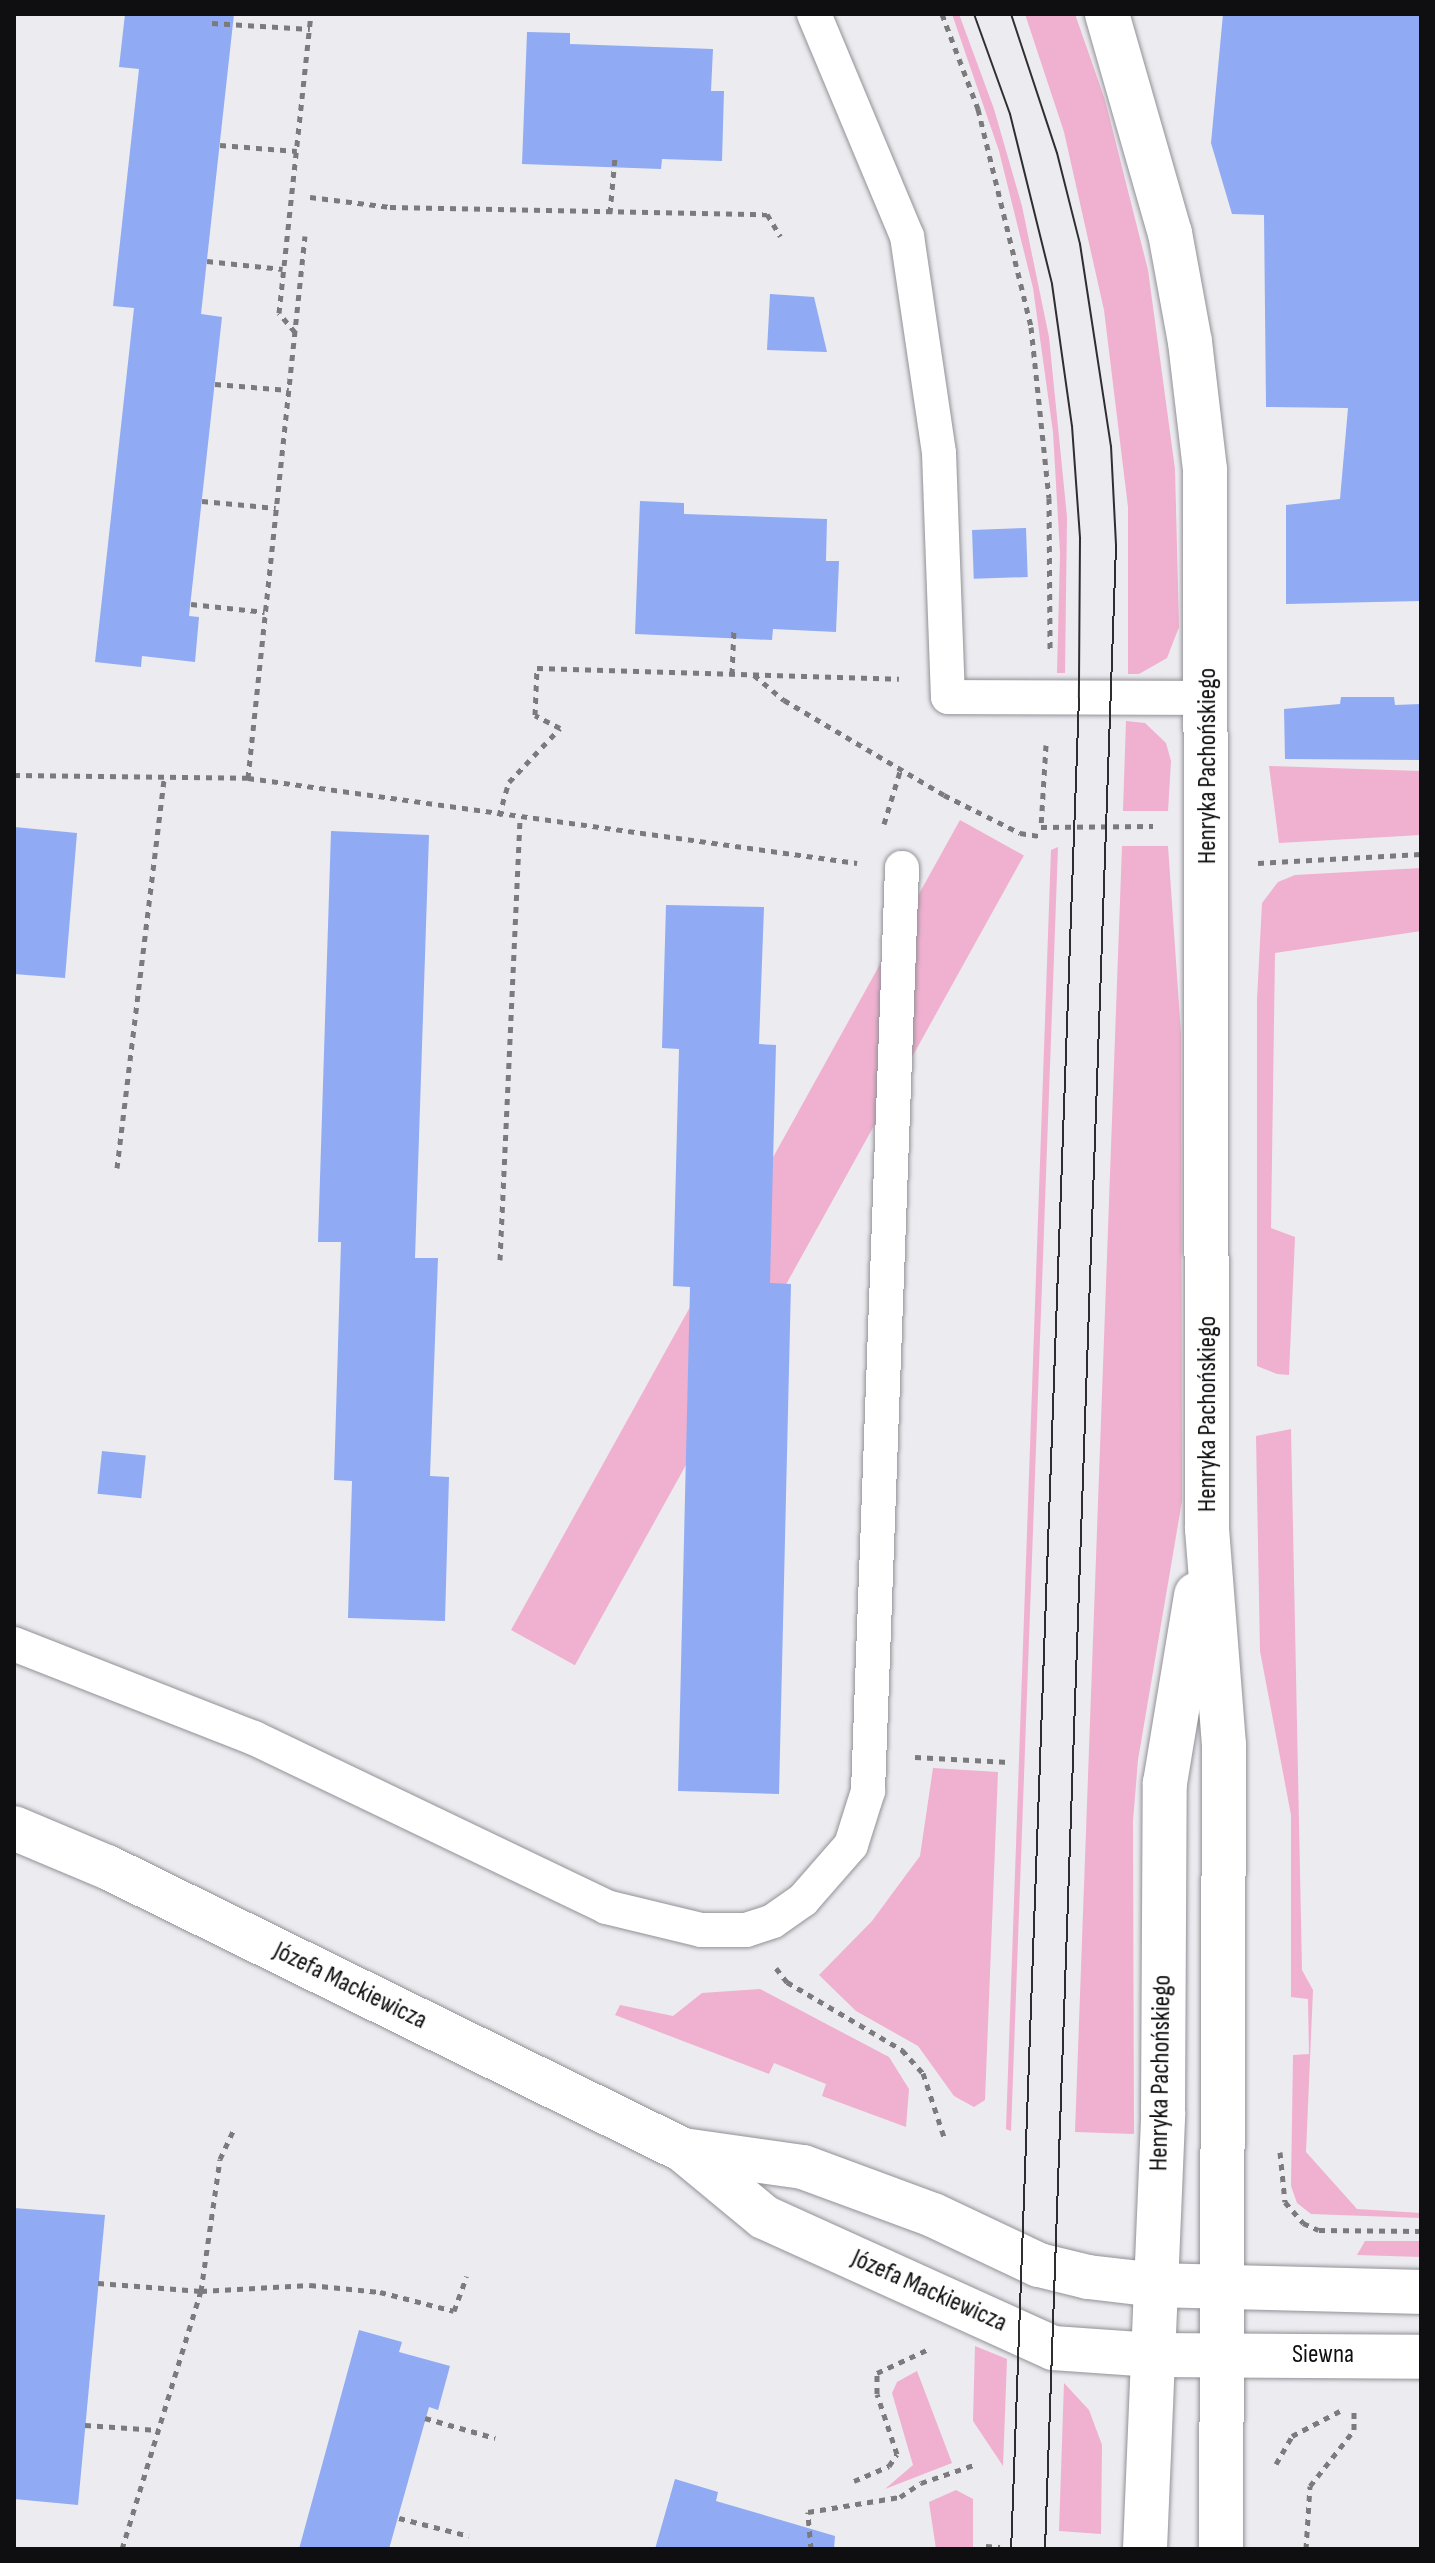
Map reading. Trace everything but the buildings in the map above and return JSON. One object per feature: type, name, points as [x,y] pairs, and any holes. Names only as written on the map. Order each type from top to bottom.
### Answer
[{"type":"street","name":"Henryka Pachońskiego","points":[[1107,14],[1156,173],[1190,342],[1205,469],[1209,698],[1207,1529],[1224,1744],[1225,2287]]},
{"type":"street","name":"Henryka Pachońskiego","points":[[1156,2285],[1165,1783],[1207,1529]]},
{"type":"street","name":"Józefa Mackiewicza","points":[[14,1828],[107,1867],[683,2150],[764,2217],[1053,2348],[1153,2355]]},
{"type":"street","name":"Józefa Mackiewicza","points":[[683,2150],[803,2167],[933,2215],[1039,2265],[1156,2285]]},
{"type":"street","points":[[1145,2549],[1156,2285],[1421,2292]]},
{"type":"street","points":[[1221,2549],[1225,2287]]},
{"type":"street","name":"Siewna","points":[[1153,2355],[1421,2357]]},
{"type":"lane","points":[[814,14],[907,236],[939,453],[948,697],[1209,698]]},
{"type":"lane","points":[[14,1644],[254,1738],[606,1907],[701,1930],[746,1930],[773,1921],[828,1877],[851,1845],[868,1791],[902,868]]},
{"type":"path","points":[[295,333],[279,313],[311,14]]},
{"type":"path","points":[[942,14],[978,109],[1031,327],[1049,498],[1050,659]]},
{"type":"path","points":[[212,23],[310,29]]},
{"type":"path","points":[[220,145],[297,151]]},
{"type":"path","points":[[610,213],[615,157]]},
{"type":"path","points":[[310,197],[390,207],[767,214],[780,236]]},
{"type":"path","points":[[248,778],[305,236]]},
{"type":"path","points":[[207,261],[283,269]]},
{"type":"path","points":[[215,384],[289,390]]},
{"type":"path","points":[[202,501],[276,508]]},
{"type":"path","points":[[191,604],[265,612]]},
{"type":"path","points":[[732,674],[734,628]]},
{"type":"path","points":[[499,816],[509,782],[560,728],[535,715],[537,668],[949,681]]},
{"type":"path","points":[[754,674],[784,700],[901,768],[1020,833],[1040,836]]},
{"type":"path","points":[[1046,735],[1041,827],[1170,826]]},
{"type":"path","points":[[886,807],[901,768]]},
{"type":"path","points":[[14,775],[248,778],[520,819],[902,868]]},
{"type":"path","points":[[117,1168],[164,777]]},
{"type":"path","points":[[500,1260],[520,819]]},
{"type":"path","points":[[1257,863],[1421,854]]},
{"type":"path","points":[[870,1756],[1009,1762]]},
{"type":"path","points":[[787,1982],[902,2050],[923,2073],[945,2140]]},
{"type":"path","points":[[122,2549],[201,2291],[220,2159],[235,2127]]},
{"type":"path","points":[[1280,2152],[1281,2189],[1291,2213],[1303,2223],[1319,2230],[1421,2231]]},
{"type":"path","points":[[98,2283],[201,2291],[310,2285],[380,2292],[454,2311],[467,2276]]},
{"type":"path","points":[[854,2481],[889,2466],[897,2454],[877,2394],[877,2373],[929,2348]]},
{"type":"path","points":[[1272,2470],[1292,2436],[1338,2411],[1368,2412]]},
{"type":"path","points":[[1306,2549],[1310,2486],[1354,2430],[1354,2412]]},
{"type":"path","points":[[425,2418],[495,2438]]},
{"type":"path","points":[[85,2425],[158,2430]]},
{"type":"path","points":[[811,2549],[808,2512],[900,2497],[921,2483],[974,2465]]},
{"type":"path","points":[[399,2518],[469,2536]]},
{"type":"path","points":[[986,2546],[1000,2547]]},
{"type":"shaded area","points":[[952,14],[959,14],[994,109],[1022,206],[1049,337],[1067,517],[1065,673],[1057,673],[1060,553],[1053,432],[1033,288],[999,151]]},
{"type":"shaded area","points":[[1025,14],[1075,14],[1105,100],[1148,270],[1175,469],[1179,627],[1167,658],[1139,674],[1128,674],[1128,507],[1104,310],[1064,132]]},
{"type":"shaded area","points":[[1126,721],[1145,723],[1166,743],[1171,761],[1168,811],[1123,811]]},
{"type":"shaded area","points":[[1269,766],[1421,771],[1421,835],[1279,843]]},
{"type":"shaded area","points":[[960,820],[1024,855],[575,1665],[511,1630]]},
{"type":"shaded area","points":[[1122,846],[1168,846],[1181,1034],[1182,1501],[1138,1760],[1133,1821],[1134,2134],[1075,2132]]},
{"type":"shaded area","points":[[1058,847],[1011,2131],[1006,2129],[1051,850]]},
{"type":"shaded area","points":[[1421,868],[1421,931],[1275,953],[1271,1228],[1295,1237],[1289,1375],[1277,1374],[1257,1366],[1257,1000],[1262,903],[1278,882],[1295,875]]},
{"type":"shaded area","points":[[1291,1429],[1302,1970],[1313,1990],[1306,2152],[1357,2209],[1421,2213],[1421,2218],[1311,2214],[1297,2203],[1291,2186],[1293,2055],[1309,2054],[1308,1999],[1291,1997],[1291,1815],[1260,1651],[1256,1436]]},
{"type":"shaded area","points":[[933,1768],[998,1772],[985,2100],[974,2107],[954,2096],[918,2046],[856,2011],[819,1975],[872,1921],[920,1856]]},
{"type":"shaded area","points":[[760,1989],[889,2057],[909,2089],[906,2127],[822,2096],[826,2084],[774,2063],[769,2074],[615,2015],[620,2005],[673,2016],[702,1993]]},
{"type":"shaded area","points":[[1365,2241],[1421,2241],[1421,2257],[1357,2255]]},
{"type":"shaded area","points":[[975,2346],[1007,2359],[1003,2466],[973,2421]]},
{"type":"shaded area","points":[[917,2371],[952,2463],[885,2489],[913,2465],[892,2393],[897,2382]]},
{"type":"shaded area","points":[[1064,2383],[1089,2410],[1102,2445],[1101,2534],[1059,2531]]},
{"type":"shaded area","points":[[956,2490],[973,2499],[973,2549],[936,2549],[929,2502]]},
{"type":"tram line","points":[[974,14],[1010,114],[1052,284],[1072,426],[1080,538],[1079,698],[1011,2549]]},
{"type":"tram line","points":[[1011,14],[1057,153],[1080,244],[1111,446],[1116,546],[1045,2549]]}]
